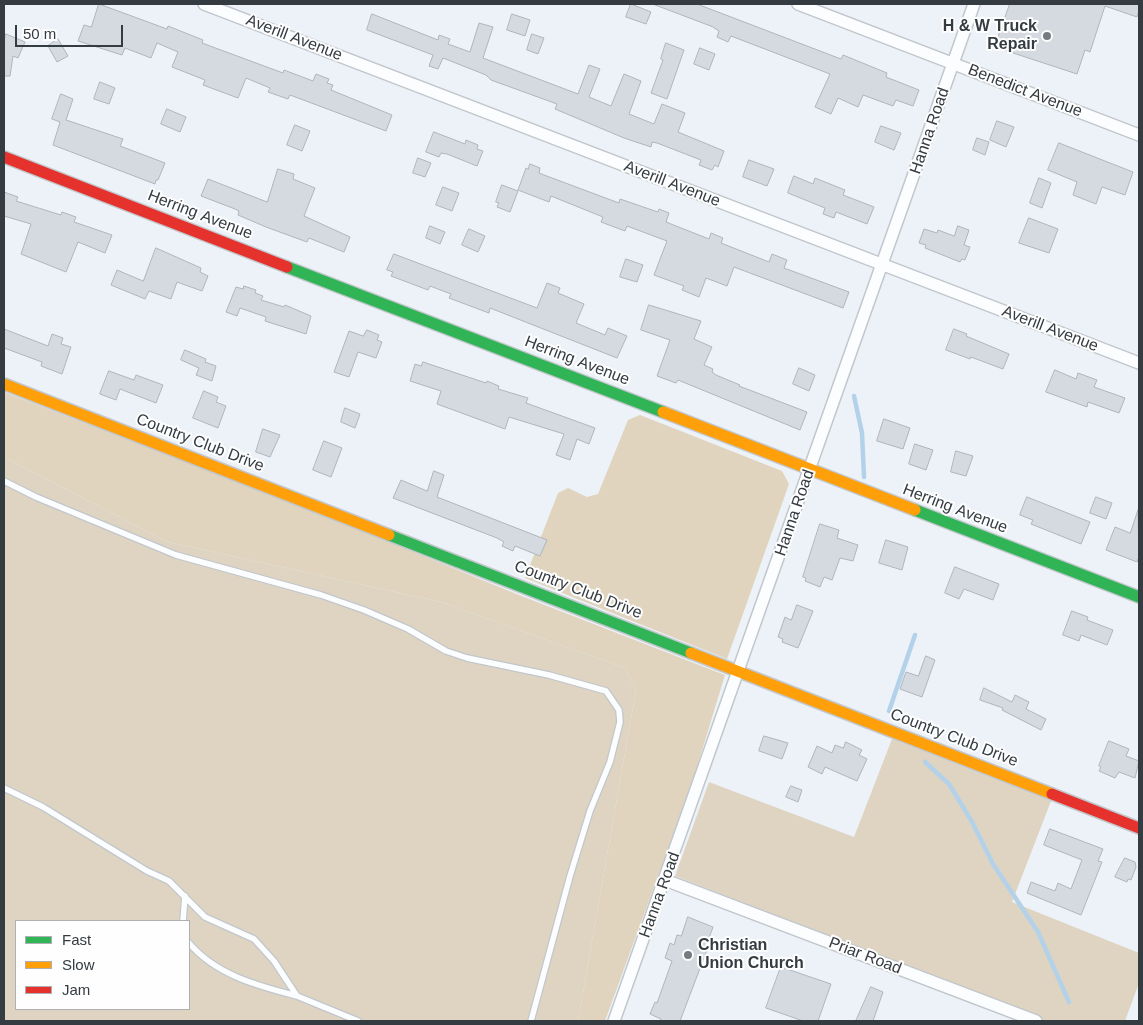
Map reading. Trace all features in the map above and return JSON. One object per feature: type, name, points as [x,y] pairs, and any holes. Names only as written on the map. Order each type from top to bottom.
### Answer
[{"type":"street","name":"Averill Avenue","points":[[204,4],[1139,364]]},
{"type":"street","name":"Benedict Avenue","points":[[798,4],[1139,135]]},
{"type":"street","name":"Hanna Road","points":[[614,1021],[974,4]]},
{"type":"street","name":"Herring Avenue","points":[[4,157],[1139,597]]},
{"type":"street","name":"Country Club Drive","points":[[4,384],[620,623],[739,672],[1139,828]]},
{"type":"street","name":"Priar Road","points":[[665,880],[1036,1021]]},
{"type":"lane","points":[[4,481],[176,555],[320,595],[364,610],[408,629],[453,653],[492,664],[549,674],[606,691],[619,710],[620,722],[610,762],[590,811],[570,876],[531,1021]]},
{"type":"lane","points":[[4,788],[42,807],[147,871],[169,881],[205,916],[254,939],[274,961],[298,996]]},
{"type":"lane","points":[[183,920],[186,896]]},
{"type":"lane","points":[[190,944],[197,953],[252,985],[298,996],[358,1021]]},
{"type":"shaded area","points":[[4,392],[323,515],[519,595],[725,675],[693,780],[605,1021],[578,1021],[636,690],[625,668],[441,602],[168,542],[4,457]]},
{"type":"shaded area","points":[[640,415],[782,471],[789,484],[727,659],[525,578],[558,493],[568,488],[587,497],[598,494],[628,420]]},
{"type":"shaded area","points":[[4,457],[168,542],[441,602],[625,668],[636,690],[578,1021],[4,1021]]},
{"type":"shaded area","points":[[892,739],[1051,801],[1012,902],[1139,953],[1139,983],[1125,1021],[1043,1021],[675,876],[709,782],[854,837]]},
{"type":"building","points":[[99,4],[167,29],[168,26],[203,40],[202,43],[283,73],[284,70],[313,81],[316,74],[329,79],[327,83],[333,85],[331,90],[392,115],[386,131],[290,95],[288,99],[268,92],[270,88],[246,78],[238,98],[203,85],[205,80],[172,67],[178,52],[157,43],[151,58],[125,48],[122,55],[78,41],[84,25],[91,27]]},
{"type":"building","points":[[631,4],[651,12],[646,24],[626,17]]},
{"type":"building","points":[[653,4],[697,4],[841,59],[843,55],[887,73],[886,77],[919,90],[913,106],[896,100],[893,106],[863,95],[858,107],[838,98],[831,114],[815,107],[830,74],[731,36],[728,42],[717,37],[719,31],[713,27]]},
{"type":"building","name":"H & W Truck Repair","points":[[1010,4],[1139,4],[1139,11],[1137,17],[1105,6],[1090,52],[1085,50],[1077,74],[995,47]]},
{"type":"building","points":[[372,14],[438,40],[439,35],[450,39],[448,44],[470,52],[479,23],[493,27],[483,58],[578,94],[589,65],[600,69],[589,97],[611,106],[624,74],[641,81],[629,114],[654,124],[662,104],[685,113],[678,132],[724,151],[718,167],[715,165],[712,170],[699,165],[701,160],[657,143],[652,142],[651,147],[624,138],[555,109],[557,104],[491,80],[486,75],[443,58],[438,69],[429,66],[433,55],[367,30]]},
{"type":"building","points":[[512,14],[530,20],[525,36],[507,30]]},
{"type":"building","points":[[6,34],[25,42],[18,58],[13,56],[10,76],[4,76],[4,40]]},
{"type":"building","points":[[532,34],[544,38],[538,54],[527,50]]},
{"type":"building","points":[[58,39],[68,56],[57,62],[48,46]]},
{"type":"building","points":[[666,43],[684,50],[667,99],[651,93],[663,60],[661,59]]},
{"type":"building","points":[[700,48],[715,54],[709,70],[694,64]]},
{"type":"building","points":[[100,82],[115,88],[109,104],[94,99]]},
{"type":"building","points":[[61,94],[73,99],[66,120],[123,139],[120,146],[165,163],[155,184],[53,145],[60,122],[52,119]]},
{"type":"building","points":[[167,109],[186,117],[180,132],[161,124]]},
{"type":"building","points":[[997,121],[1014,127],[1006,147],[990,140]]},
{"type":"building","points":[[295,125],[310,131],[302,151],[287,145]]},
{"type":"building","points":[[881,126],[901,133],[894,150],[875,142]]},
{"type":"building","points":[[434,132],[465,144],[466,140],[478,145],[477,149],[483,151],[477,166],[447,154],[441,153],[439,157],[426,152]]},
{"type":"building","points":[[977,138],[989,142],[985,155],[973,150]]},
{"type":"building","points":[[1059,143],[1133,172],[1125,195],[1102,187],[1096,204],[1073,195],[1077,182],[1048,170]]},
{"type":"building","points":[[418,158],[431,163],[425,177],[413,173]]},
{"type":"building","points":[[749,160],[774,169],[767,186],[743,177]]},
{"type":"building","points":[[530,164],[540,168],[539,173],[619,203],[620,199],[658,212],[659,209],[669,213],[666,222],[709,239],[711,233],[723,238],[721,243],[769,262],[772,254],[787,260],[784,268],[849,292],[843,308],[734,267],[727,286],[706,278],[699,297],[682,290],[684,286],[654,275],[667,241],[627,226],[625,231],[601,222],[603,217],[551,196],[549,202],[518,190],[526,168],[528,169]]},
{"type":"building","points":[[278,169],[294,174],[293,179],[315,188],[304,216],[350,237],[344,252],[309,238],[307,242],[266,227],[238,215],[239,211],[235,209],[201,196],[208,179],[267,202]]},
{"type":"building","points":[[794,176],[813,184],[815,178],[845,190],[843,195],[874,207],[867,224],[836,212],[834,218],[823,214],[825,208],[788,193]]},
{"type":"building","points":[[1039,178],[1051,183],[1042,208],[1030,203]]},
{"type":"building","points":[[502,185],[518,191],[510,212],[497,207],[499,203],[496,202]]},
{"type":"building","points":[[443,187],[459,193],[452,211],[436,205]]},
{"type":"building","points":[[4,192],[18,197],[16,201],[61,215],[62,212],[76,217],[74,222],[112,235],[105,253],[78,242],[66,272],[21,254],[31,224],[4,216]]},
{"type":"building","points":[[1029,218],[1058,229],[1049,253],[1019,243]]},
{"type":"building","points":[[430,226],[445,232],[440,244],[426,238]]},
{"type":"building","points":[[958,226],[969,230],[964,245],[970,247],[965,260],[962,259],[960,262],[925,248],[926,245],[919,243],[924,229],[937,233],[938,230],[954,236]]},
{"type":"building","points":[[469,229],[485,236],[478,252],[462,245]]},
{"type":"building","points":[[156,248],[201,268],[200,272],[208,276],[202,291],[177,282],[171,299],[149,291],[145,299],[111,285],[117,270],[143,281]]},
{"type":"building","points":[[394,254],[537,308],[547,283],[560,288],[558,293],[584,304],[576,323],[605,335],[608,328],[627,336],[617,358],[490,308],[489,313],[449,298],[451,294],[430,286],[428,290],[391,276],[393,272],[387,270]]},
{"type":"building","points":[[626,259],[643,265],[637,282],[620,277]]},
{"type":"building","points":[[244,286],[256,290],[255,293],[263,296],[261,300],[284,307],[285,305],[311,316],[306,334],[265,321],[266,317],[240,308],[237,316],[226,312],[236,287],[243,289]]},
{"type":"building","points":[[649,305],[701,321],[694,339],[712,347],[704,365],[713,369],[712,372],[716,375],[739,386],[807,412],[800,430],[678,380],[676,383],[657,376],[670,340],[641,330]]},
{"type":"building","points":[[4,329],[48,346],[52,334],[63,338],[61,344],[71,347],[62,374],[41,366],[42,362],[4,348]]},
{"type":"building","points":[[954,329],[1009,354],[1003,369],[946,350]]},
{"type":"building","points":[[367,330],[379,335],[377,340],[382,342],[376,358],[358,352],[349,377],[334,372],[349,331],[363,336]]},
{"type":"building","points":[[185,350],[206,359],[205,362],[216,366],[212,381],[196,375],[199,368],[181,360]]},
{"type":"building","points":[[423,362],[486,383],[487,381],[499,386],[498,389],[528,398],[526,403],[595,428],[589,444],[577,439],[570,460],[556,455],[564,434],[509,417],[505,429],[437,404],[441,391],[410,381],[415,364],[421,366]]},
{"type":"building","points":[[799,368],[815,375],[809,391],[793,384]]},
{"type":"building","points":[[1055,370],[1076,379],[1078,373],[1097,380],[1094,387],[1125,398],[1119,413],[1088,402],[1087,407],[1046,392]]},
{"type":"building","points":[[109,371],[134,380],[136,375],[163,385],[156,403],[120,389],[116,400],[100,394]]},
{"type":"building","points":[[204,391],[218,397],[216,402],[226,406],[218,428],[193,418]]},
{"type":"building","points":[[345,408],[360,414],[355,428],[341,422]]},
{"type":"building","points":[[884,419],[910,428],[903,449],[877,441]]},
{"type":"building","points":[[263,429],[280,435],[270,457],[256,452]]},
{"type":"building","points":[[324,441],[342,448],[331,477],[313,470]]},
{"type":"building","points":[[915,444],[933,450],[926,470],[909,464]]},
{"type":"building","points":[[956,451],[973,456],[966,476],[951,472]]},
{"type":"building","points":[[434,471],[444,475],[437,497],[547,540],[540,556],[515,546],[513,551],[502,546],[504,542],[497,538],[393,498],[401,480],[427,491]]},
{"type":"building","points":[[1027,497],[1090,522],[1081,544],[1031,524],[1033,520],[1020,515]]},
{"type":"building","points":[[1096,497],[1112,503],[1106,519],[1090,513]]},
{"type":"building","points":[[1138,510],[1139,556],[1137,562],[1106,550],[1115,527],[1130,533]]},
{"type":"building","points":[[820,524],[839,530],[837,538],[858,545],[853,561],[840,558],[832,580],[824,577],[820,587],[805,581],[806,578],[803,577]]},
{"type":"building","points":[[886,540],[908,547],[902,570],[879,563]]},
{"type":"building","points":[[955,567],[999,584],[993,600],[964,589],[959,599],[945,593]]},
{"type":"building","points":[[797,605],[813,611],[798,648],[782,642],[783,639],[778,637],[785,617],[791,620]]},
{"type":"building","points":[[1072,611],[1088,617],[1087,620],[1113,630],[1107,645],[1081,635],[1079,641],[1063,635]]},
{"type":"building","points":[[926,656],[935,660],[922,697],[900,689],[906,672],[918,676]]},
{"type":"building","points":[[984,688],[1012,702],[1015,695],[1029,702],[1026,709],[1046,719],[1041,730],[1002,710],[1003,708],[980,700]]},
{"type":"building","points":[[764,736],[788,743],[782,759],[759,751]]},
{"type":"building","points":[[1109,741],[1129,749],[1126,756],[1139,761],[1135,778],[1119,772],[1115,778],[1099,771],[1101,767],[1099,766]]},
{"type":"building","points":[[846,742],[862,750],[859,755],[867,759],[857,781],[825,767],[822,774],[808,767],[817,746],[832,753],[835,745],[843,748]]},
{"type":"building","points":[[791,786],[802,790],[798,802],[786,797]]},
{"type":"building","points":[[1050,829],[1103,849],[1098,861],[1102,862],[1081,915],[1027,893],[1031,882],[1055,891],[1058,883],[1071,889],[1082,860],[1044,845]]},
{"type":"building","points":[[1125,858],[1135,862],[1136,867],[1131,880],[1128,879],[1127,882],[1115,877]]},
{"type":"building","name":"Christian Union Church","points":[[688,917],[713,927],[705,949],[707,950],[680,1021],[660,1021],[661,1019],[650,1014],[655,1002],[657,1003],[672,961],[665,958],[670,943],[674,945],[677,935],[681,936]]},
{"type":"building","points":[[781,967],[831,984],[818,1021],[803,1021],[766,1008]]},
{"type":"building","points":[[871,987],[883,992],[873,1021],[856,1021]]},
{"type":"waterway","points":[[854,396],[862,433],[864,477]]},
{"type":"waterway","points":[[889,711],[915,635]]},
{"type":"waterway","points":[[925,762],[949,784],[971,820],[993,864],[1038,932],[1069,1002]]},
{"type":"traffic: fast","points":[[287,267],[663,412]]},
{"type":"traffic: fast","points":[[915,510],[1139,597]]},
{"type":"traffic: fast","points":[[389,535],[691,653]]},
{"type":"traffic: slow","points":[[4,384],[389,535]]},
{"type":"traffic: slow","points":[[663,412],[915,510]]},
{"type":"traffic: slow","points":[[691,653],[1052,794]]},
{"type":"traffic: jam","points":[[4,157],[287,267]]},
{"type":"traffic: jam","points":[[1052,794],[1139,828]]},
{"type":"place","name":"H & W Truck Repair","points":[[1047,36]]},
{"type":"place","name":"Christian Union Church","points":[[688,955]]}]
